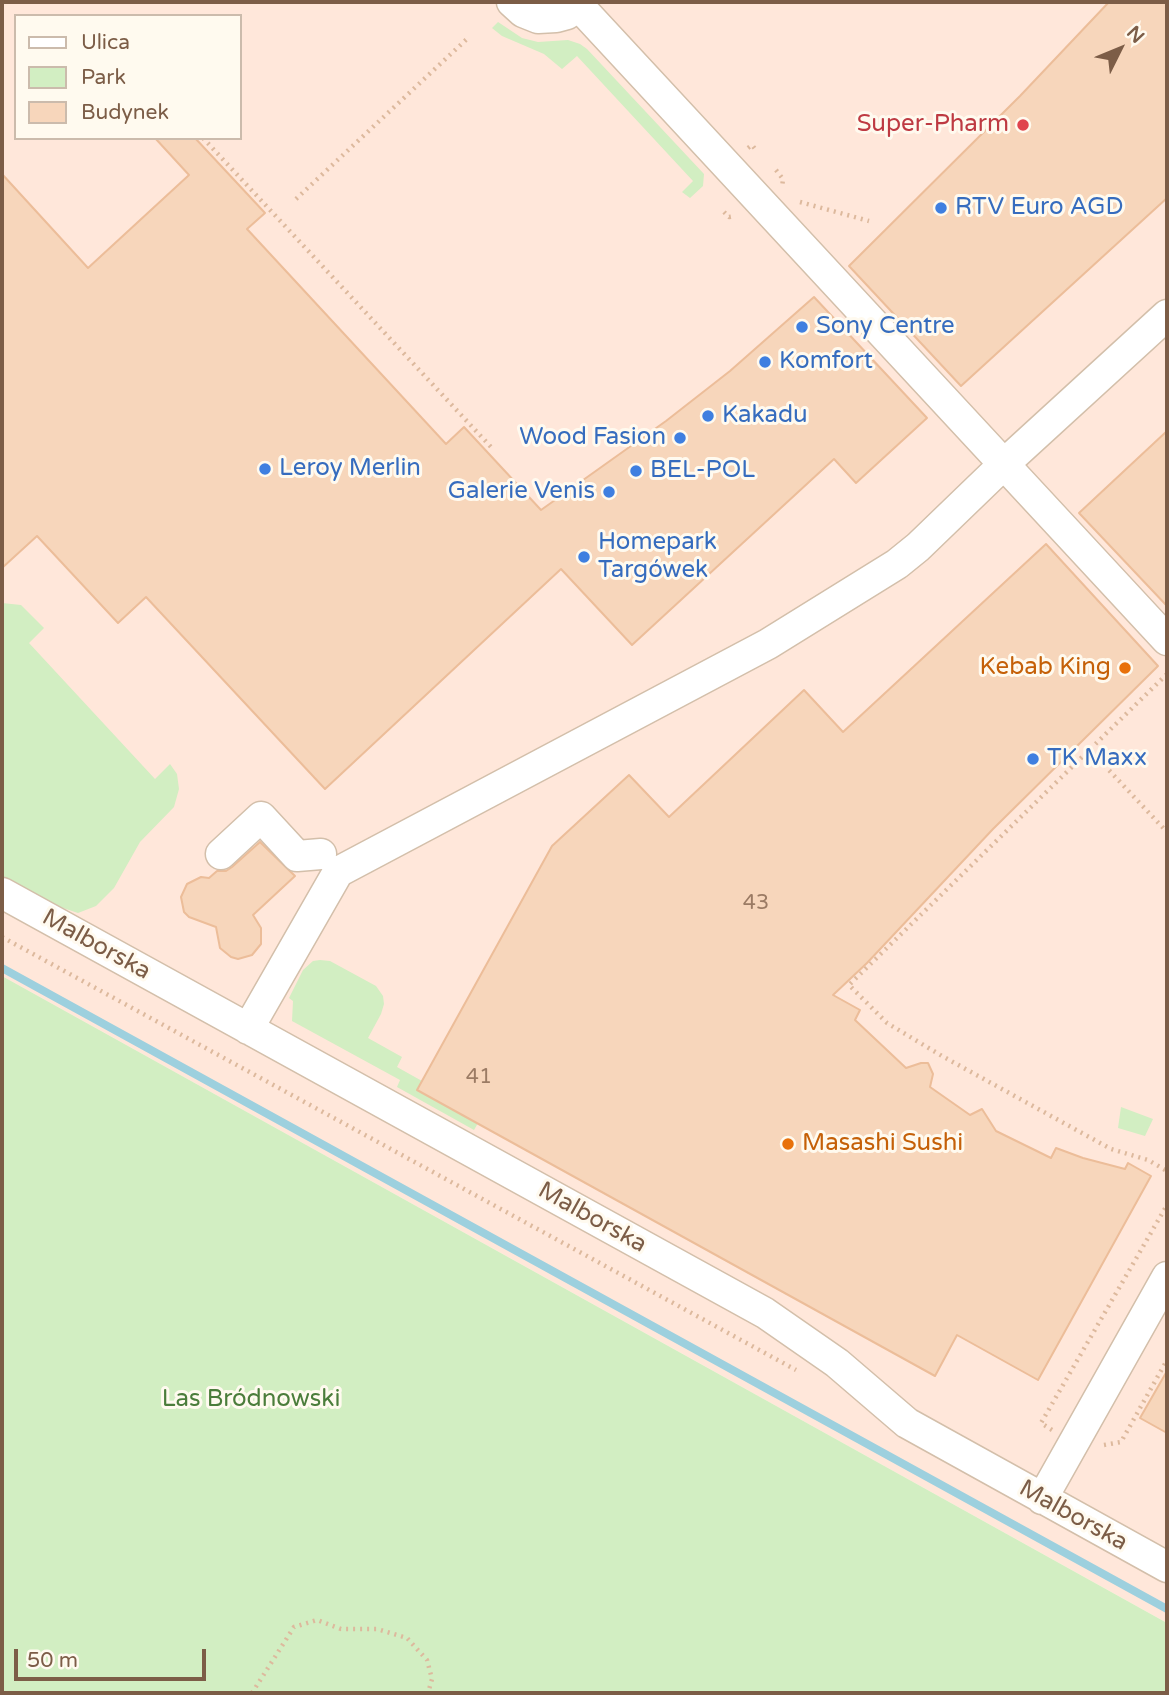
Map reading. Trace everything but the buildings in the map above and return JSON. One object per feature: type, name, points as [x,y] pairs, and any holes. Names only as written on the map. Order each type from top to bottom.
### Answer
[{"type":"street","points":[[512,2],[523,12],[538,18],[556,17],[568,13],[580,4],[1167,640]]},
{"type":"street","points":[[248,1029],[338,872],[768,644],[897,564],[1167,315]]},
{"type":"street","points":[[221,854],[261,817],[297,856],[321,854]]},
{"type":"street","name":"Malborska","points":[[2,893],[765,1313],[837,1363],[907,1423],[1167,1567]]},
{"type":"street","points":[[1042,1499],[1167,1277]]},
{"type":"path","points":[[296,198],[469,37]]},
{"type":"path","points":[[205,140],[491,447]]},
{"type":"path","points":[[776,170],[783,179],[781,198]]},
{"type":"path","points":[[792,200],[869,220]]},
{"type":"path","points":[[1167,674],[849,985],[887,1023],[942,1056],[1111,1149],[1147,1160],[1167,1171]]},
{"type":"path","points":[[1090,750],[1167,832]]},
{"type":"path","points":[[2,937],[797,1371]]},
{"type":"path","points":[[252,1693],[294,1627],[317,1620],[341,1629],[377,1629],[407,1638],[427,1660],[432,1679],[428,1693]]},
{"type":"shaded area","name":"Homepark Targówek","points":[[2,2],[1167,2],[1167,1623],[2,976]]},
{"type":"green space","points":[[498,22],[522,38],[538,42],[568,40],[587,49],[704,174],[703,186],[690,198],[682,192],[693,181],[577,56],[562,69],[544,54],[502,36],[492,28]]},
{"type":"green space","points":[[2,603],[21,605],[44,628],[29,643],[155,779],[170,764],[177,774],[179,789],[174,807],[140,842],[114,888],[96,906],[78,913],[48,903],[2,876]]},
{"type":"green space","points":[[313,961],[330,961],[376,986],[383,996],[384,1004],[368,1038],[402,1057],[397,1067],[422,1081],[478,1123],[474,1130],[397,1087],[400,1080],[292,1021],[293,1001],[289,998],[303,970]]},
{"type":"green space","name":"Las Bródnowski","points":[[2,976],[1167,1623],[1167,1693],[2,1693]]},
{"type":"green space","points":[[1121,1107],[1153,1119],[1145,1136],[1118,1128]]},
{"type":"waterway","points":[[2,968],[1167,1609]]},
{"type":"place","name":"Super-Pharm","points":[[1023,125]]},
{"type":"place","name":"RTV Euro AGD","points":[[941,208]]},
{"type":"place","name":"Sony Centre","points":[[802,327]]},
{"type":"place","name":"Komfort","points":[[765,362]]},
{"type":"place","name":"Kakadu","points":[[708,416]]},
{"type":"place","name":"Wood Fasion","points":[[680,438]]},
{"type":"place","name":"Leroy Merlin","points":[[265,469]]},
{"type":"place","name":"BEL-POL","points":[[636,471]]},
{"type":"place","name":"Galerie Venis","points":[[609,492]]},
{"type":"place","name":"Homepark Targówek","points":[[584,557]]},
{"type":"place","name":"Kebab King","points":[[1125,668]]},
{"type":"place","name":"TK Maxx","points":[[1033,759]]},
{"type":"place","name":"Masashi Sushi","points":[[788,1144]]}]
